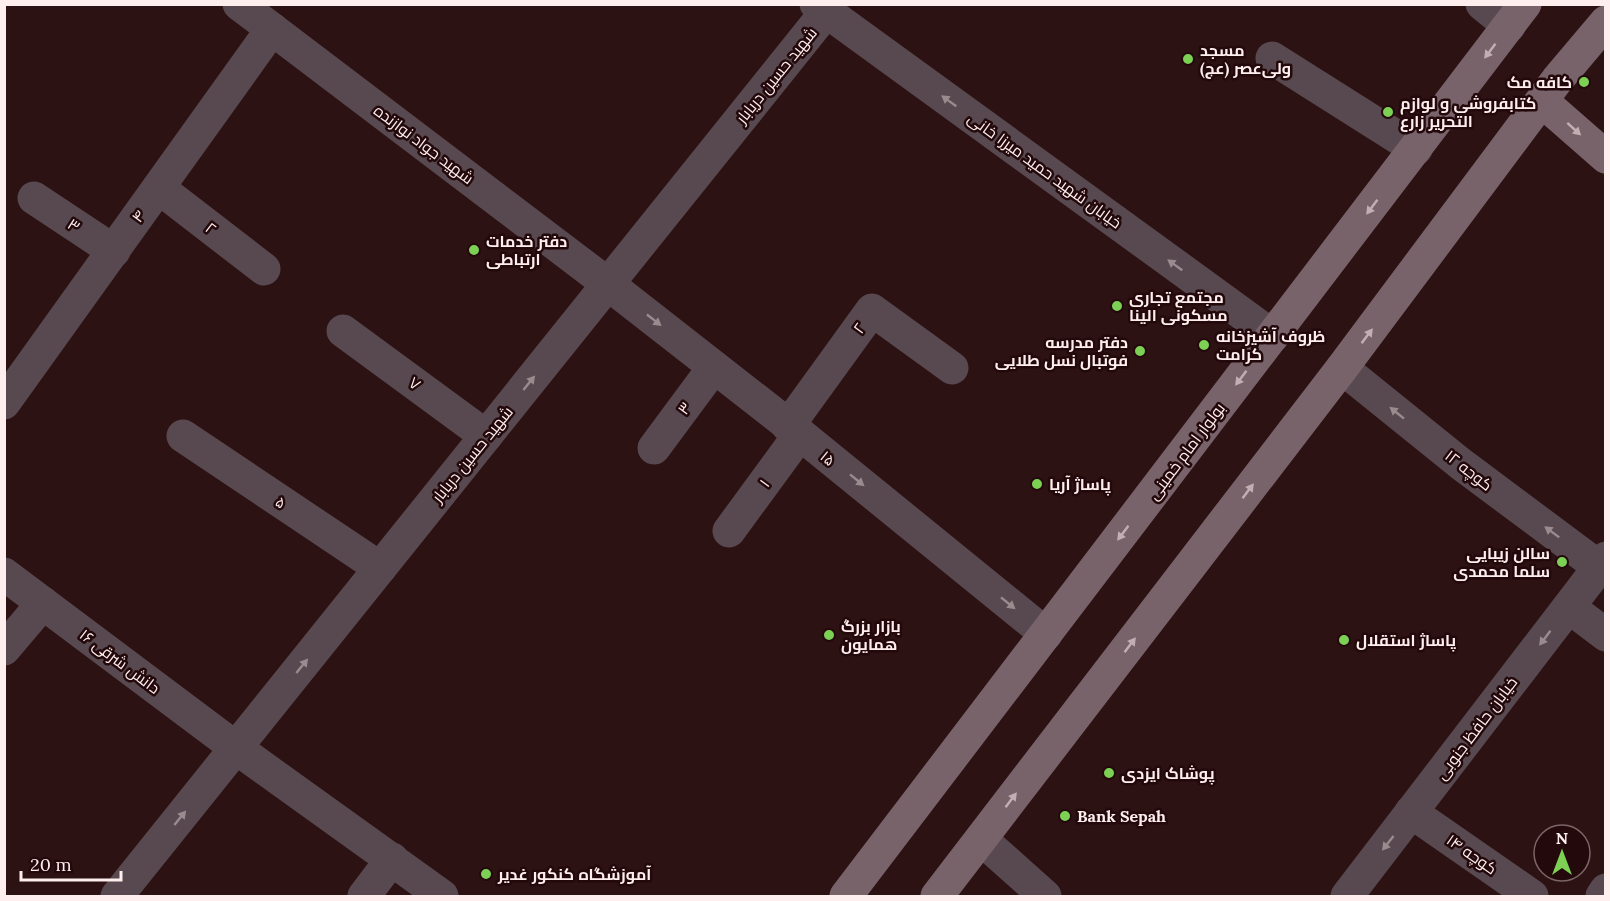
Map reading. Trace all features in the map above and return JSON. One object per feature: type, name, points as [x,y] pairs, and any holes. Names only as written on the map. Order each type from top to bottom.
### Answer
[{"type":"main road","name":"بولوار امام خمینی","points":[[846,897],[1517,15]]},
{"type":"main road","points":[[937,897],[1342,368],[1557,80],[1605,22]]},
{"type":"main road","points":[[1542,101],[1605,157]]},
{"type":"street","name":"شهید جواد نوازنده","points":[[239,4],[608,284]]},
{"type":"street","points":[[1482,4],[1517,15]]},
{"type":"street","name":"شهید حسین دریابار","points":[[120,896],[608,284],[824,7]]},
{"type":"street","name":"خیابان شهید حمید میرزا خانی","points":[[824,7],[1274,336]]},
{"type":"street","name":"۴","points":[[4,403],[272,29]]},
{"type":"street","points":[[1272,58],[1416,149]]},
{"type":"street","name":"۲","points":[[159,188],[264,269]]},
{"type":"street","name":"۳","points":[[34,198],[114,251]]},
{"type":"street","name":"۱۵","points":[[608,284],[794,430],[1046,634]]},
{"type":"street","name":"۲","points":[[794,430],[872,310],[952,368]]},
{"type":"street","name":"۷","points":[[344,331],[486,436]]},
{"type":"street","name":"۳","points":[[654,448],[714,367]]},
{"type":"street","name":"کوچه ۱۲","points":[[1342,368],[1461,464],[1602,563]]},
{"type":"street","name":"۱","points":[[729,531],[794,430]]},
{"type":"street","name":"۵","points":[[183,436],[380,568]]},
{"type":"street","name":"خیابان حافظ جنوبی","points":[[1347,897],[1602,563]]},
{"type":"street","name":"دانش شرقی ۱۶","points":[[4,574],[236,748],[442,897]]},
{"type":"street","points":[[4,649],[43,603]]},
{"type":"street","points":[[1569,607],[1605,635]]},
{"type":"street","name":"کوچه ۱۴","points":[[1412,812],[1532,897]]},
{"type":"street","points":[[981,839],[1045,897]]},
{"type":"street","points":[[364,897],[392,859]]},
{"type":"street","points":[[1602,897],[1605,890]]},
{"type":"place","name":"مسجد ولی‌عصر (عج)","points":[[1188,59]]},
{"type":"place","name":"کافه مک","points":[[1584,82]]},
{"type":"place","name":"کتابفروشی و لوازم التحریر زارع","points":[[1388,112]]},
{"type":"place","name":"دفتر خدمات ارتباطی","points":[[474,250]]},
{"type":"place","name":"مجتمع تجاری مسکونی الینا","points":[[1117,306]]},
{"type":"place","name":"ظروف آشپزخانه کرامت","points":[[1204,345]]},
{"type":"place","name":"دفتر مدرسه فوتبال نسل طلایی","points":[[1140,351]]},
{"type":"place","name":"پاساژ آریا","points":[[1037,484]]},
{"type":"place","name":"سالن زیبایی سلما محمدی","points":[[1562,562]]},
{"type":"place","name":"بازار بزرگ همایون","points":[[829,635]]},
{"type":"place","name":"پاساژ استقلال","points":[[1344,640]]},
{"type":"place","name":"پوشاک ایزدی","points":[[1109,773]]},
{"type":"place","name":"Bank Sepah","points":[[1065,816]]},
{"type":"place","name":"آموزشگاه کنکور غدیر","points":[[486,874]]}]
